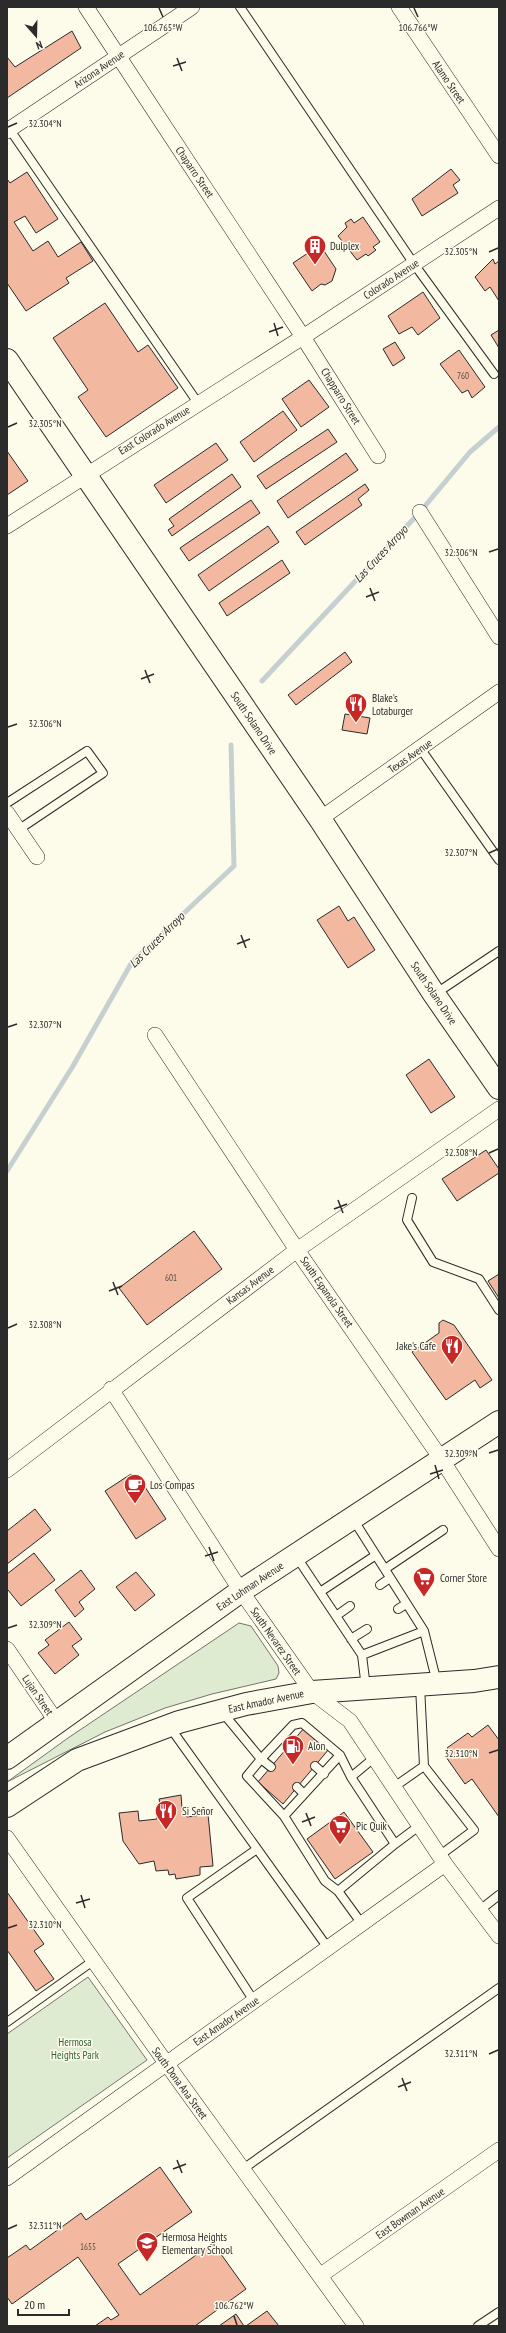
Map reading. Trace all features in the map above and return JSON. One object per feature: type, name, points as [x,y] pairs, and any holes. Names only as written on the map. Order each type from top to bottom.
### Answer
[{"type":"main road","name":"South Solano Drive","points":[[7,360],[320,819],[434,994],[499,1088]]},
{"type":"main road","name":"East Lohman Avenue","points":[[7,1758],[241,1591],[499,1422]]},
{"type":"main road","name":"East Amador Avenue","points":[[7,1806],[77,1760],[168,1726],[222,1710],[312,1692],[499,1678]]},
{"type":"street","name":"Chaparro Street","points":[[86,7],[303,337]]},
{"type":"street","name":"Arizona Avenue","points":[[8,129],[192,7]]},
{"type":"street","name":"Alamo Street","points":[[399,7],[499,156]]},
{"type":"street","name":"Colorado Avenue","points":[[303,337],[499,208]]},
{"type":"street","name":"East Colorado Avenue","points":[[7,526],[84,475],[303,337]]},
{"type":"street","name":"Chapparro Street","points":[[303,337],[378,456]]},
{"type":"street","points":[[420,512],[499,637]]},
{"type":"street","name":"Texas Avenue","points":[[320,819],[499,692]]},
{"type":"street","points":[[7,813],[37,857]]},
{"type":"street","name":"South Espanola Street","points":[[155,1034],[297,1250],[442,1460],[499,1549]]},
{"type":"street","name":"Kansas Avenue","points":[[7,1470],[297,1250],[499,1109]]},
{"type":"street","name":"South Nevarez Street","points":[[112,1389],[241,1591],[312,1692],[350,1722],[442,1860],[499,1936]]},
{"type":"street","name":"Lujan Street","points":[[7,1650],[56,1722]]},
{"type":"street","name":"South Dona Ana Street","points":[[7,1838],[166,2064],[321,2275],[356,2326]]},
{"type":"street","name":"East Amador Avenue","points":[[7,2178],[362,1924],[442,1860]]},
{"type":"street","name":"East Bowman Avenue","points":[[321,2275],[499,2150]]},
{"type":"lane","points":[[240,7],[414,264],[494,374]]},
{"type":"lane","points":[[8,129],[198,403]]},
{"type":"lane","points":[[420,748],[499,860]]},
{"type":"lane","points":[[7,803],[87,750],[102,773],[18,830]]},
{"type":"lane","points":[[434,994],[499,951]]},
{"type":"lane","points":[[412,1198],[407,1220],[433,1262],[479,1279],[499,1310]]},
{"type":"lane","points":[[352,1519],[424,1631],[428,1684],[424,1766],[474,1830],[442,1860]]},
{"type":"lane","points":[[384,1569],[443,1530]]},
{"type":"lane","points":[[296,1555],[362,1655],[366,1688]]},
{"type":"lane","points":[[320,1592],[376,1555]]},
{"type":"lane","points":[[380,1585],[390,1578]]},
{"type":"lane","points":[[398,1609],[406,1604]]},
{"type":"lane","points":[[336,1616],[350,1606]]},
{"type":"lane","points":[[351,1638],[367,1629]]},
{"type":"lane","points":[[362,1655],[424,1631]]},
{"type":"lane","points":[[222,1710],[261,1759],[271,1767]]},
{"type":"lane","points":[[362,1924],[338,1891],[325,1881],[284,1816],[247,1776],[293,1725],[302,1723],[340,1755],[351,1778],[395,1844]]},
{"type":"lane","points":[[168,1726],[328,1948]]},
{"type":"lane","points":[[282,1737],[290,1745]]},
{"type":"lane","points":[[284,1816],[340,1755]]},
{"type":"lane","points":[[351,1778],[374,1758]]},
{"type":"lane","points":[[315,1766],[324,1774]]},
{"type":"lane","points":[[394,1788],[424,1766]]},
{"type":"lane","points":[[297,1787],[304,1794]]},
{"type":"lane","points":[[338,1891],[419,1826]]},
{"type":"lane","points":[[254,2001],[187,1898],[257,1849]]},
{"type":"lane","points":[[480,1910],[499,1895]]},
{"type":"lane","points":[[7,2022],[93,1961]]},
{"type":"lane","points":[[243,2169],[499,1988]]},
{"type":"lane","points":[[478,2326],[499,2312]]},
{"type":"green space","points":[[239,1623],[251,1626],[278,1666],[279,1673],[276,1679],[212,1694],[165,1708],[105,1732],[7,1782],[68,1738]]},
{"type":"green space","name":"Hermosa Heights Park","points":[[88,1977],[147,2060],[7,2158],[7,2034]]},
{"type":"building","points":[[72,31],[81,48],[7,98],[7,57],[15,67]]},
{"type":"building","points":[[451,169],[460,180],[453,185],[458,193],[422,216],[412,199]]},
{"type":"building","points":[[27,172],[58,219],[36,233],[25,216],[14,222],[33,251],[48,241],[58,257],[81,242],[93,261],[66,278],[69,283],[26,311],[7,283],[7,179],[10,183]]},
{"type":"building","points":[[363,217],[380,242],[373,247],[376,250],[368,256],[366,254],[357,260],[338,236],[347,227],[345,223],[351,219],[354,223]]},
{"type":"building","name":"Dulplex","points":[[320,245],[336,269],[332,281],[325,285],[321,284],[312,291],[293,263]]},
{"type":"building","points":[[493,259],[495,264],[499,261],[499,301],[490,287],[485,291],[475,277]]},
{"type":"building","points":[[423,292],[440,318],[418,335],[412,327],[399,334],[388,316]]},
{"type":"building","points":[[105,303],[138,352],[148,345],[178,388],[106,437],[78,397],[88,390],[53,338]]},
{"type":"building","points":[[499,330],[499,348],[491,335]]},
{"type":"building","points":[[395,342],[405,358],[393,366],[383,349]]},
{"type":"building","points":[[459,350],[485,387],[472,398],[468,390],[462,393],[440,364]]},
{"type":"building","points":[[309,380],[329,407],[301,427],[282,399]]},
{"type":"building","points":[[283,411],[297,430],[254,462],[240,442]]},
{"type":"building","points":[[328,429],[337,442],[266,489],[257,476]]},
{"type":"building","points":[[216,443],[228,460],[166,503],[154,485]]},
{"type":"building","points":[[7,451],[28,481],[7,495]]},
{"type":"building","points":[[346,453],[358,470],[288,518],[277,501]]},
{"type":"building","points":[[232,474],[241,487],[172,536],[168,530],[174,526],[169,519]]},
{"type":"building","points":[[365,484],[369,490],[358,499],[362,505],[305,545],[296,532]]},
{"type":"building","points":[[251,500],[260,513],[189,561],[180,548]]},
{"type":"building","points":[[268,526],[279,542],[209,591],[198,575]]},
{"type":"building","points":[[282,560],[290,573],[227,616],[219,603]]},
{"type":"building","points":[[345,652],[352,662],[296,705],[288,695]]},
{"type":"building","name":"Blake's Lotaburger","points":[[345,714],[370,718],[367,734],[342,730]]},
{"type":"building","points":[[339,906],[348,921],[354,917],[375,950],[348,968],[317,920]]},
{"type":"building","points":[[429,1059],[455,1097],[431,1113],[406,1075]]},
{"type":"building","points":[[486,1150],[499,1169],[499,1173],[457,1201],[442,1179]]},
{"type":"building","points":[[194,1231],[222,1269],[147,1325],[119,1288]]},
{"type":"building","points":[[499,1274],[499,1298],[488,1281]]},
{"type":"building","name":"Jake's Cafe","points":[[443,1320],[454,1325],[492,1380],[480,1388],[475,1380],[446,1400],[412,1352],[439,1333],[439,1323]]},
{"type":"building","name":"Los Compas","points":[[131,1474],[139,1486],[143,1484],[166,1519],[136,1539],[105,1491]]},
{"type":"building","points":[[35,1509],[51,1530],[7,1564],[7,1531]]},
{"type":"building","points":[[34,1553],[55,1580],[21,1606],[8,1590],[7,1591],[7,1574]]},
{"type":"building","points":[[81,1570],[95,1589],[79,1602],[84,1609],[75,1617],[55,1590]]},
{"type":"building","points":[[136,1572],[155,1595],[135,1611],[116,1587]]},
{"type":"building","points":[[69,1622],[82,1639],[72,1646],[79,1655],[55,1674],[38,1653],[49,1645],[45,1640]]},
{"type":"building","points":[[488,1725],[499,1740],[499,1817],[472,1779],[465,1784],[446,1757],[451,1754],[447,1748],[468,1733],[472,1737]]},
{"type":"building","name":"Alon","points":[[304,1728],[329,1749],[283,1804],[258,1782]]},
{"type":"building","name":"Si Señor","points":[[181,1795],[182,1808],[186,1807],[187,1817],[208,1814],[213,1866],[200,1867],[200,1875],[176,1879],[175,1874],[169,1875],[168,1870],[156,1871],[154,1861],[139,1864],[123,1841],[119,1813],[138,1811],[139,1821],[157,1819],[157,1809],[161,1808],[159,1799]]},
{"type":"building","name":"Pic Quik","points":[[344,1812],[373,1852],[335,1879],[307,1839]]},
{"type":"building","points":[[7,1892],[44,1944],[34,1951],[54,1979],[36,1991],[7,1950]]},
{"type":"building","points":[[160,2167],[192,2212],[118,2264],[140,2295],[213,2243],[246,2289],[195,2326],[95,2326],[108,2317],[111,2320],[119,2315],[78,2257],[12,2304],[7,2297],[7,2258],[26,2245],[30,2250],[81,2213],[86,2220]]},
{"type":"building","points":[[267,2311],[279,2326],[246,2326]]},
{"type":"building","points":[[236,2314],[244,2326],[219,2326]]},
{"type":"waterway","name":"Las Cruces Arroyo","points":[[262,681],[420,512],[470,452],[499,427]]},
{"type":"waterway","name":"Las Cruces Arroyo","points":[[7,1171],[73,1066],[132,962],[234,866],[231,745]]},
{"type":"place","name":"Dulplex","points":[[315,266]]},
{"type":"place","name":"Blake's Lotaburger","points":[[356,724]]},
{"type":"place","name":"Jake's Cafe","points":[[452,1366]]},
{"type":"place","name":"Los Compas","points":[[135,1504]]},
{"type":"place","name":"Corner Store","points":[[424,1598]]},
{"type":"place","name":"Alon","points":[[293,1766]]},
{"type":"place","name":"Si Señor","points":[[166,1830]]},
{"type":"place","name":"Pic Quik","points":[[340,1846]]},
{"type":"place","name":"Hermosa Heights Elementary School","points":[[147,2262]]}]
